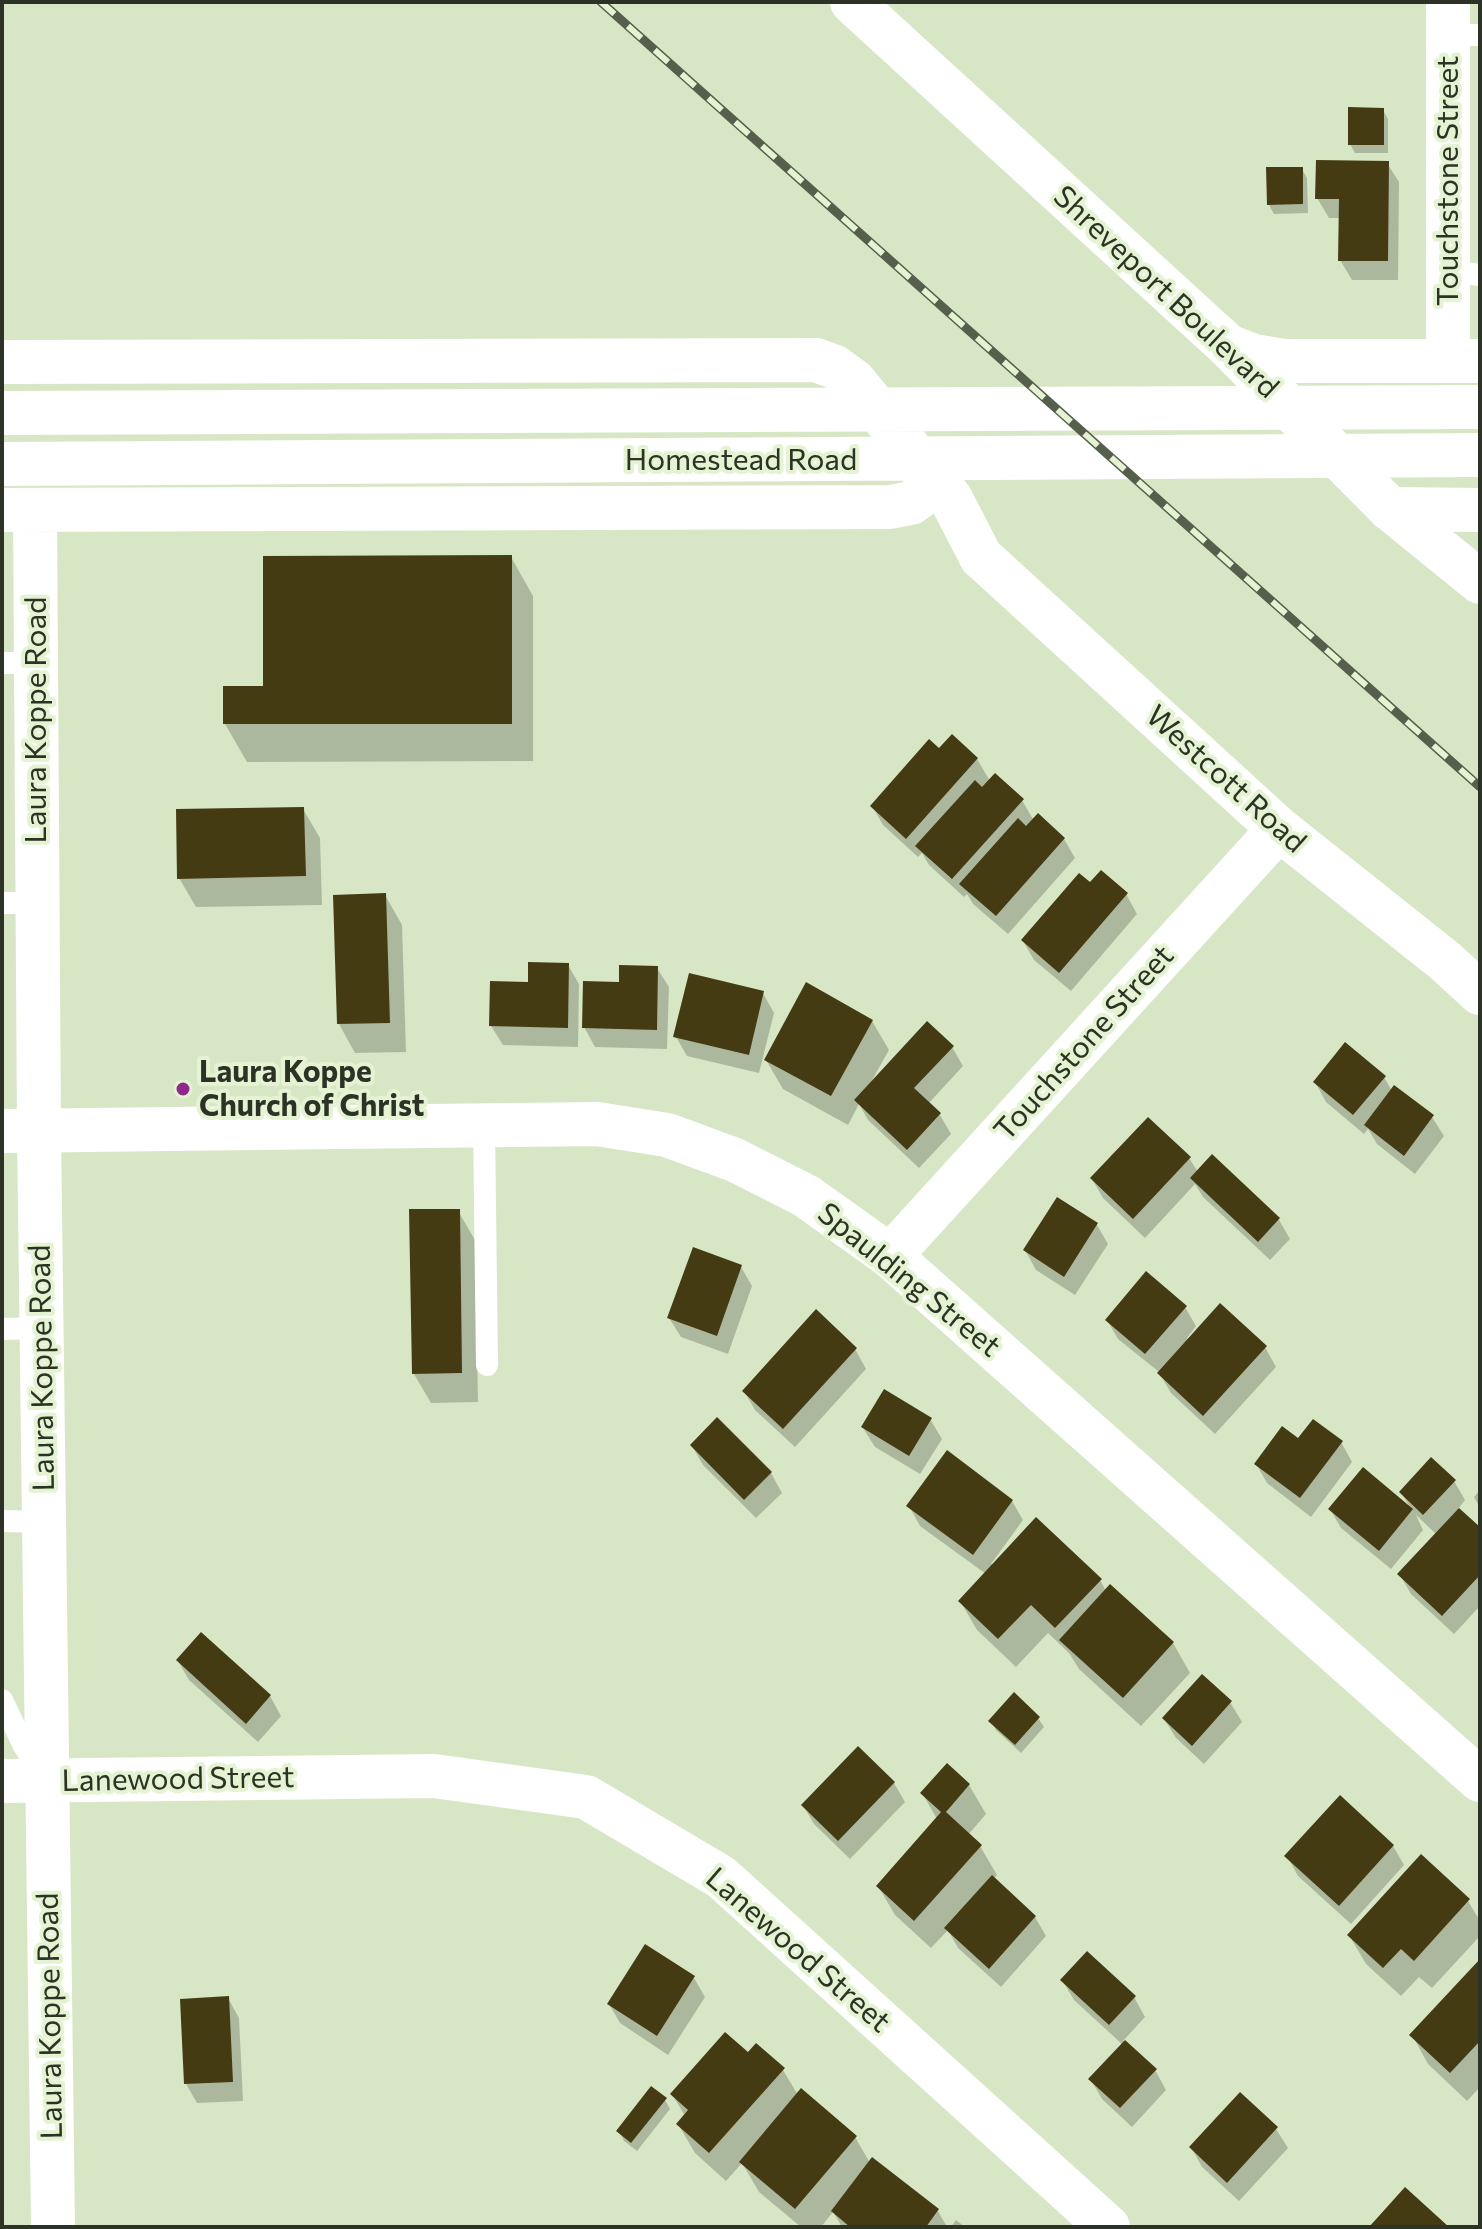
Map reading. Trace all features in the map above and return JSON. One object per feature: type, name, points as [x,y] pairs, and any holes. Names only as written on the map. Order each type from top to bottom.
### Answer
[{"type":"street","name":"Shreveport Boulevard","points":[[852,2],[1228,346],[1390,509],[1480,582]]},
{"type":"street","name":"Touchstone Street","points":[[1458,24],[1464,361]]},
{"type":"street","points":[[1228,346],[1254,356],[1284,361],[1464,361]]},
{"type":"street","points":[[2,362],[816,360],[835,367],[854,381],[951,499],[981,557]]},
{"type":"street","points":[[1285,404],[1303,372],[1319,363]]},
{"type":"street","name":"Homestead Road","points":[[12,413],[1480,407]]},
{"type":"street","name":"Homestead Road","points":[[12,464],[1480,455]]},
{"type":"street","points":[[18,510],[890,507],[911,503],[926,492],[931,475]]},
{"type":"street","points":[[890,507],[942,529],[981,557]]},
{"type":"street","points":[[1390,509],[1480,510]]},
{"type":"street","name":"Laura Koppe Road","points":[[18,510],[23,1522],[46,1780],[53,2227]]},
{"type":"street","name":"Westcott Road","points":[[981,557],[1279,829],[1445,961],[1480,993]]},
{"type":"street","name":"Touchstone Street","points":[[890,1256],[1279,829]]},
{"type":"street","name":"Spaulding Street","points":[[20,1131],[597,1124],[667,1135],[735,1160],[806,1196],[890,1256],[1480,1780]]},
{"type":"street","name":"Lanewood Street","points":[[2,1781],[434,1776],[586,1797],[721,1877],[1108,2227]]},
{"type":"lane","points":[[484,1125],[487,1365]]},
{"type":"lane","points":[[2,1700],[24,1746],[46,1780]]},
{"type":"building","points":[[1348,107],[1384,108],[1384,145],[1348,145]]},
{"type":"building","points":[[1316,160],[1389,161],[1388,261],[1338,261],[1339,199],[1315,199]]},
{"type":"building","points":[[1266,167],[1303,167],[1303,204],[1267,205]]},
{"type":"building","points":[[512,555],[512,724],[223,724],[223,686],[263,686],[263,556]]},
{"type":"building","points":[[952,734],[978,758],[906,839],[870,806],[929,739],[939,748]]},
{"type":"building","points":[[995,773],[1024,799],[952,879],[915,846],[975,780],[982,787]]},
{"type":"building","points":[[304,807],[306,876],[177,879],[176,809]]},
{"type":"building","points":[[1038,813],[1065,838],[996,916],[959,884],[1018,818],[1026,826]]},
{"type":"building","points":[[1101,870],[1128,893],[1059,973],[1021,940],[1079,873],[1090,882]]},
{"type":"building","points":[[386,893],[390,1023],[337,1024],[333,895]]},
{"type":"building","points":[[528,962],[569,963],[568,1028],[489,1026],[490,981],[528,982]]},
{"type":"building","points":[[619,965],[658,966],[657,1030],[582,1028],[583,981],[619,982]]},
{"type":"building","points":[[689,973],[764,991],[749,1055],[673,1037]]},
{"type":"building","points":[[806,982],[873,1020],[831,1096],[764,1060]]},
{"type":"building","points":[[927,1021],[954,1046],[914,1088],[941,1113],[907,1150],[854,1100]]},
{"type":"building","points":[[1345,1042],[1386,1076],[1353,1115],[1313,1082]]},
{"type":"building","points":[[1394,1085],[1434,1115],[1404,1156],[1364,1125]]},
{"type":"building","points":[[1148,1117],[1191,1157],[1133,1219],[1090,1178]]},
{"type":"building","points":[[1212,1154],[1280,1218],[1258,1242],[1190,1178]]},
{"type":"building","points":[[1057,1197],[1098,1223],[1064,1277],[1023,1250]]},
{"type":"building","points":[[409,1209],[460,1209],[462,1373],[412,1374]]},
{"type":"building","points":[[693,1247],[742,1265],[717,1336],[667,1318]]},
{"type":"building","points":[[1146,1271],[1187,1306],[1145,1354],[1105,1320]]},
{"type":"building","points":[[1220,1303],[1267,1346],[1203,1416],[1157,1373]]},
{"type":"building","points":[[816,1309],[857,1348],[783,1429],[742,1391]]},
{"type":"building","points":[[884,1389],[932,1418],[909,1456],[861,1427]]},
{"type":"building","points":[[717,1417],[772,1472],[744,1500],[690,1445]]},
{"type":"building","points":[[1313,1419],[1343,1441],[1300,1498],[1254,1464],[1282,1426],[1298,1438]]},
{"type":"building","points":[[947,1450],[1013,1500],[973,1555],[906,1506]]},
{"type":"building","points":[[1431,1457],[1456,1480],[1423,1515],[1399,1492]]},
{"type":"building","points":[[1363,1467],[1413,1509],[1379,1551],[1328,1509]]},
{"type":"building","points":[[1459,1508],[1480,1527],[1480,1575],[1442,1616],[1397,1574]]},
{"type":"building","points":[[1036,1517],[1102,1579],[1055,1628],[1031,1605],[998,1639],[958,1601]]},
{"type":"building","points":[[1110,1584],[1174,1642],[1123,1698],[1059,1640]]},
{"type":"building","points":[[201,1632],[271,1695],[246,1724],[176,1660]]},
{"type":"building","points":[[1202,1674],[1232,1701],[1192,1746],[1162,1718]]},
{"type":"building","points":[[1014,1692],[1040,1717],[1015,1745],[988,1721]]},
{"type":"building","points":[[858,1746],[895,1782],[838,1841],[801,1805]]},
{"type":"building","points":[[947,1763],[970,1784],[946,1812],[982,1845],[914,1921],[876,1886],[941,1812],[920,1793]]},
{"type":"building","points":[[1340,1795],[1394,1845],[1339,1906],[1284,1856]]},
{"type":"building","points":[[1421,1854],[1470,1899],[1414,1961],[1401,1949],[1383,1968],[1347,1935]]},
{"type":"building","points":[[992,1875],[1036,1916],[989,1969],[944,1928]]},
{"type":"building","points":[[645,1944],[695,1976],[657,2036],[607,2004]]},
{"type":"building","points":[[1087,1951],[1136,1996],[1109,2025],[1060,1980]]},
{"type":"building","points":[[1480,1959],[1480,2041],[1450,2073],[1409,2035]]},
{"type":"building","points":[[229,1996],[233,2082],[184,2084],[180,1999]]},
{"type":"building","points":[[725,2032],[748,2052],[756,2043],[785,2068],[709,2153],[676,2124],[688,2110],[670,2094]]},
{"type":"building","points":[[1125,2040],[1157,2069],[1120,2108],[1088,2079]]},
{"type":"building","points":[[651,2086],[667,2098],[631,2143],[616,2131]]},
{"type":"building","points":[[801,2088],[857,2136],[795,2209],[739,2162]]},
{"type":"building","points":[[1240,2092],[1278,2127],[1227,2183],[1189,2147]]},
{"type":"building","points":[[872,2157],[939,2209],[926,2227],[850,2227],[831,2211]]},
{"type":"building","points":[[1405,2187],[1449,2227],[1369,2227]]},
{"type":"railway","points":[[601,2],[1480,787]]},
{"type":"place","name":"Laura Koppe Church of Christ","points":[[183,1089]]}]
